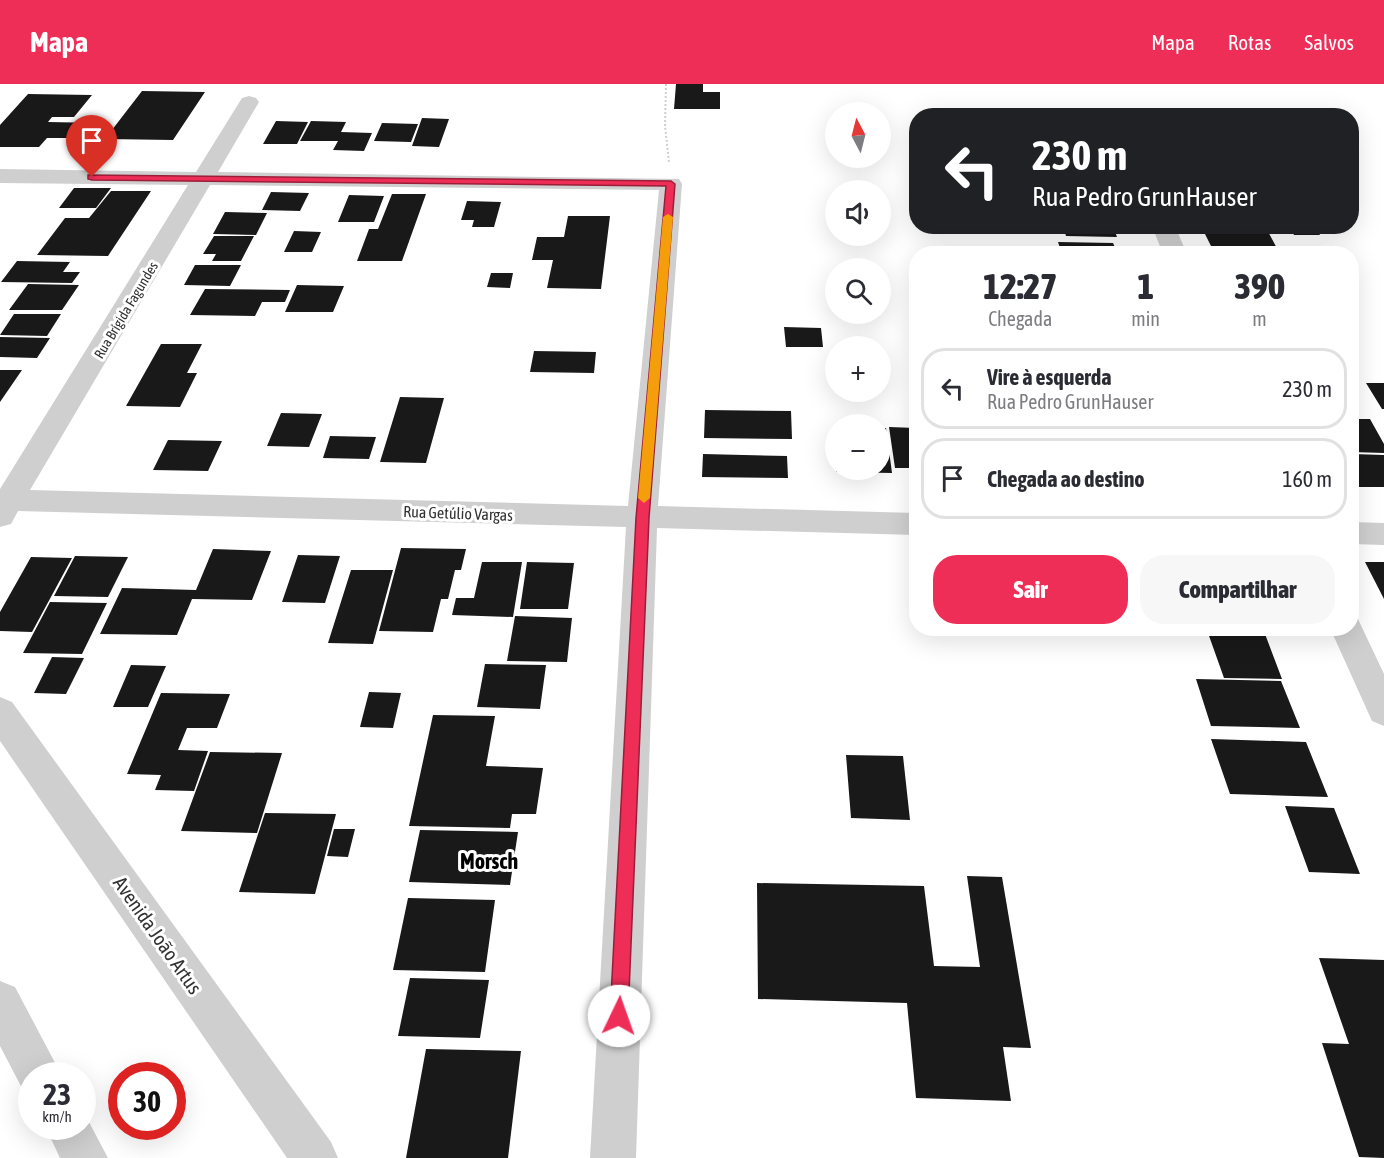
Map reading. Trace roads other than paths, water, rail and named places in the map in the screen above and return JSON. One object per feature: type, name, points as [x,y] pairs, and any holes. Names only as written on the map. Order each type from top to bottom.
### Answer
[{"type":"street","name":"Rua Brígida Fagundes","points":[[4,506],[206,177],[249,102]]},
{"type":"street","points":[[0,176],[671,184],[642,518],[613,1158]]},
{"type":"street","name":"Rua Getúlio Vargas","points":[[4,506],[909,524]]},
{"type":"street","points":[[1359,533],[1384,534]]},
{"type":"street","points":[[1350,636],[1384,711]]},
{"type":"street","name":"Avenida João Artus","points":[[0,712],[315,1158]]},
{"type":"street","points":[[0,1002],[32,1062]]},
{"type":"street","points":[[75,1140],[85,1158]]},
{"type":"district","name":"Morsch","points":[[489,861]]}]
